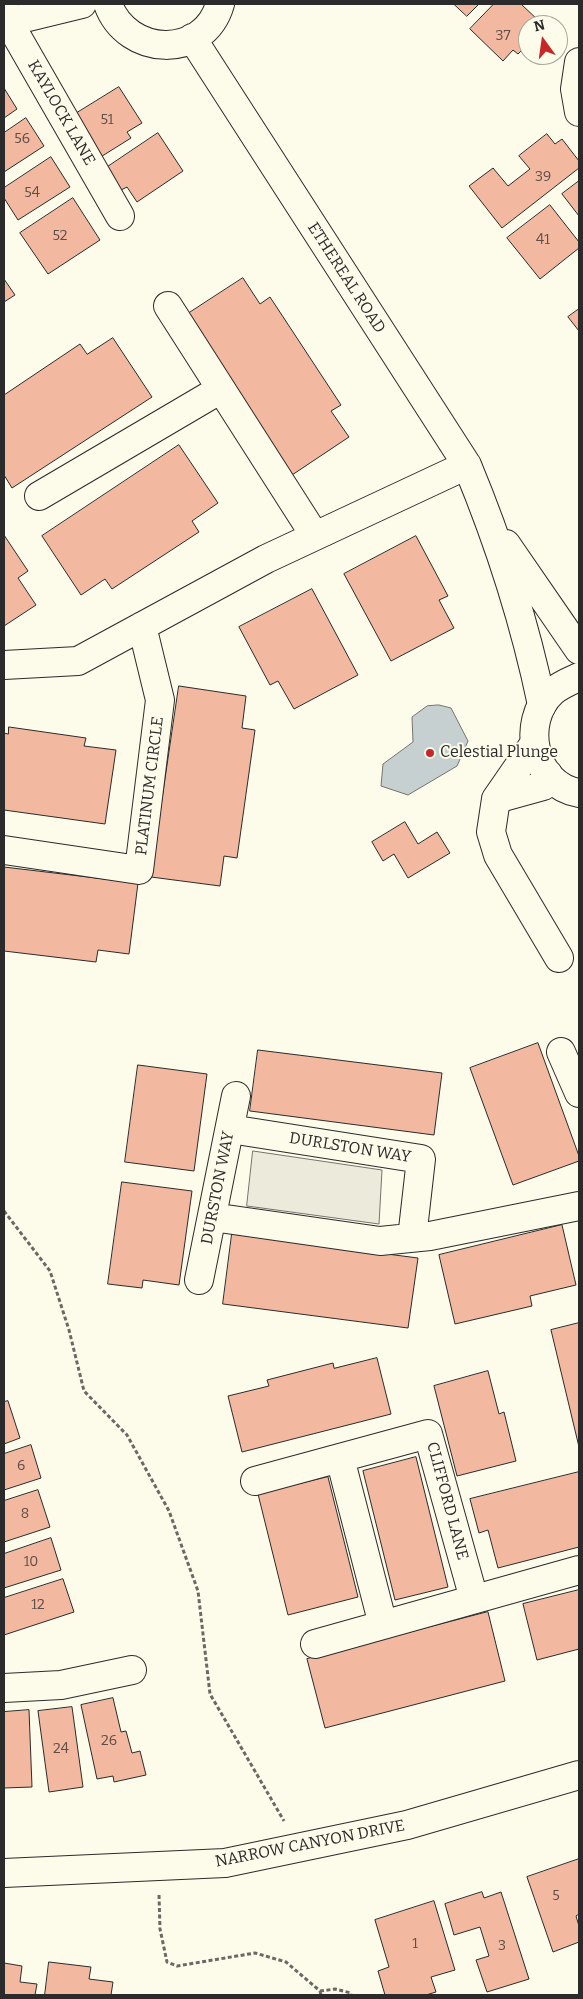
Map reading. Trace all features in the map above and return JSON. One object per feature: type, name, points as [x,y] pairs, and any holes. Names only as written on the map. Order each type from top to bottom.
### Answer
[{"type":"street","points":[[5,18],[82,4]]},
{"type":"street","points":[[108,4],[112,15],[124,29],[139,40],[156,45],[168,45],[192,38],[207,27],[220,4]]},
{"type":"street","name":"KAYLOCK LANE","points":[[5,18],[120,216]]},
{"type":"street","name":"ETHEREAL ROAD","points":[[192,38],[467,465],[490,522],[532,656],[542,705]]},
{"type":"street","points":[[579,62],[575,90],[579,112]]},
{"type":"street","points":[[168,306],[315,536]]},
{"type":"street","points":[[39,496],[221,388]]},
{"type":"street","points":[[4,665],[78,661],[266,559],[467,465]]},
{"type":"street","name":"ETHEREAL ROAD","points":[[490,522],[579,650]]},
{"type":"street","name":"PLATINUM CIRCLE","points":[[4,850],[140,870],[160,700],[142,626]]},
{"type":"street","name":"ETHEREAL ROAD","points":[[579,677],[566,682],[552,692],[542,705],[535,724],[534,744],[539,760],[548,774],[561,785],[579,792]]},
{"type":"street","points":[[534,744],[523,763],[496,799],[491,832],[498,855],[559,958]]},
{"type":"street","points":[[496,799],[543,786],[548,774]]},
{"type":"street","points":[[561,1052],[579,1094]]},
{"type":"street","name":"DURSTON WAY","points":[[199,1280],[236,1096]]},
{"type":"street","name":"DURLSTON WAY","points":[[230,1129],[421,1159],[412,1238]]},
{"type":"street","points":[[212,1217],[380,1241],[430,1236],[579,1206]]},
{"type":"street","name":"CLIFFORD LANE","points":[[255,1481],[428,1434],[474,1599]]},
{"type":"street","points":[[340,1458],[383,1625]]},
{"type":"street","points":[[315,1644],[579,1570]]},
{"type":"street","points":[[4,1688],[60,1685],[132,1670]]},
{"type":"street","name":"NARROW CANYON DRIVE","points":[[4,1873],[225,1863],[407,1825],[579,1775]]},
{"type":"path","points":[[4,1211],[50,1271],[69,1330],[84,1391],[127,1435],[169,1511],[198,1591],[210,1694],[299,1848]]},
{"type":"path","points":[[157,1866],[160,1929],[167,1962],[177,1966],[255,1953],[286,1962],[321,1993],[335,1989],[350,1993],[351,1995]]},
{"type":"shaded area","name":"Celestial Plunge","points":[[439,705],[451,708],[468,741],[457,766],[408,795],[381,786],[383,764],[413,742],[412,717],[427,706]]},
{"type":"shaded area","points":[[253,1151],[382,1170],[379,1224],[247,1206]]},
{"type":"building","points":[[454,4],[479,4],[467,16]]},
{"type":"building","points":[[494,4],[521,4],[533,15],[518,15],[518,54],[513,50],[503,61],[470,29]]},
{"type":"building","points":[[119,87],[142,123],[127,132],[131,138],[99,158],[72,116]]},
{"type":"building","points":[[4,88],[17,109],[4,118]]},
{"type":"building","points":[[26,118],[44,146],[4,172],[4,133]]},
{"type":"building","points":[[158,133],[183,171],[137,202],[127,187],[121,190],[106,168]]},
{"type":"building","points":[[547,134],[555,144],[562,139],[579,161],[579,168],[502,228],[469,186],[493,168],[508,186],[530,169],[519,156]]},
{"type":"building","points":[[51,157],[70,187],[18,220],[4,198],[4,188]]},
{"type":"building","points":[[579,181],[579,216],[562,194]]},
{"type":"building","points":[[73,198],[100,240],[48,274],[20,233]]},
{"type":"building","points":[[550,205],[579,242],[579,248],[540,279],[507,238]]},
{"type":"building","points":[[243,278],[260,304],[270,297],[341,405],[331,411],[349,437],[289,477],[183,317]]},
{"type":"building","points":[[4,279],[15,295],[4,302]]},
{"type":"building","points":[[579,309],[579,331],[568,317]]},
{"type":"building","points":[[113,338],[152,397],[12,488],[4,475],[4,395],[80,344],[87,354]]},
{"type":"building","points":[[179,445],[218,503],[192,521],[199,532],[112,589],[105,579],[81,595],[42,536]]},
{"type":"building","points":[[4,535],[28,571],[18,578],[36,605],[4,626]]},
{"type":"building","points":[[416,536],[448,596],[439,600],[454,628],[391,661],[344,574]]},
{"type":"building","points":[[312,589],[358,675],[294,709],[278,681],[270,685],[239,627]]},
{"type":"building","points":[[179,686],[246,696],[242,728],[255,730],[237,858],[224,856],[220,886],[151,877]]},
{"type":"building","points":[[9,727],[86,738],[84,746],[116,750],[105,824],[4,810],[4,733],[8,734]]},
{"type":"building","points":[[405,822],[418,844],[437,832],[450,853],[408,878],[394,854],[383,861],[372,842]]},
{"type":"building","points":[[4,867],[138,883],[129,954],[98,950],[96,962],[4,951]]},
{"type":"building","points":[[538,1043],[579,1156],[579,1161],[513,1185],[470,1068]]},
{"type":"building","points":[[258,1050],[442,1073],[434,1135],[250,1111]]},
{"type":"building","points":[[138,1065],[207,1074],[194,1171],[125,1162]]},
{"type":"building","points":[[122,1182],[192,1191],[179,1285],[143,1280],[142,1288],[108,1284]]},
{"type":"building","points":[[562,1225],[576,1285],[530,1296],[532,1306],[455,1324],[439,1255]]},
{"type":"building","points":[[232,1234],[418,1258],[408,1328],[223,1304]]},
{"type":"building","points":[[579,1323],[579,1447],[551,1330]]},
{"type":"building","points":[[377,1358],[391,1414],[242,1452],[228,1396],[269,1386],[267,1380],[333,1363],[334,1368]]},
{"type":"building","points":[[488,1371],[499,1414],[504,1412],[516,1461],[457,1476],[434,1386]]},
{"type":"building","points":[[8,1401],[20,1438],[4,1444],[4,1402]]},
{"type":"building","points":[[31,1445],[41,1478],[4,1490],[4,1454]]},
{"type":"building","points":[[416,1457],[448,1587],[395,1600],[363,1471]]},
{"type":"building","points":[[579,1472],[579,1547],[498,1568],[488,1530],[479,1533],[470,1499]]},
{"type":"building","points":[[328,1477],[358,1597],[288,1615],[258,1494]]},
{"type":"building","points":[[38,1490],[50,1527],[4,1542],[4,1501]]},
{"type":"building","points":[[51,1538],[61,1570],[4,1588],[4,1554]]},
{"type":"building","points":[[63,1579],[74,1612],[4,1635],[4,1598]]},
{"type":"building","points":[[579,1590],[579,1649],[537,1660],[523,1604]]},
{"type":"building","points":[[488,1612],[505,1681],[325,1728],[307,1659]]},
{"type":"building","points":[[113,1698],[121,1732],[126,1731],[132,1753],[140,1751],[146,1775],[114,1782],[113,1776],[97,1779],[81,1705]]},
{"type":"building","points":[[72,1707],[83,1787],[49,1792],[38,1711]]},
{"type":"building","points":[[29,1710],[32,1787],[4,1788],[4,1712]]},
{"type":"building","points":[[579,1859],[579,1914],[576,1916],[579,1926],[579,1942],[553,1952],[527,1877]]},
{"type":"building","points":[[482,1892],[484,1898],[501,1892],[529,1979],[487,1992],[476,1960],[489,1956],[480,1927],[454,1935],[445,1904]]},
{"type":"building","points":[[434,1901],[455,1970],[431,1977],[436,1992],[426,1995],[385,1995],[378,1971],[389,1967],[375,1920]]},
{"type":"building","points":[[49,1962],[91,1967],[89,1979],[113,1982],[111,1995],[45,1995]]},
{"type":"building","points":[[4,1963],[22,1966],[20,1982],[37,1984],[35,1995],[4,1995]]},
{"type":"place","name":"Celestial Plunge","points":[[430,753]]}]
